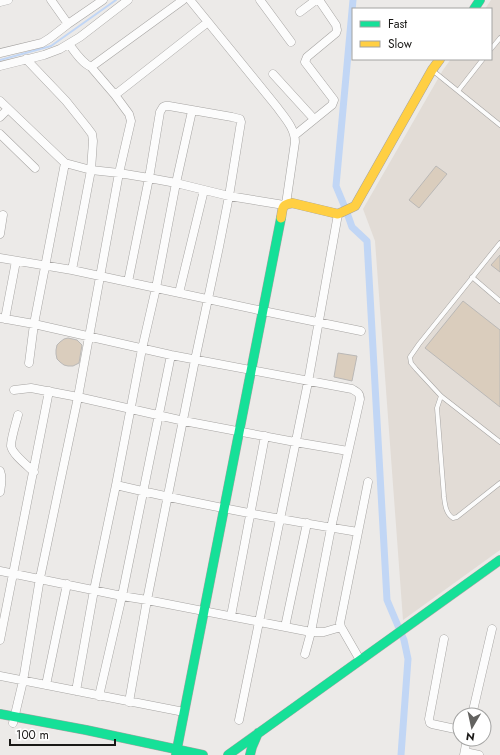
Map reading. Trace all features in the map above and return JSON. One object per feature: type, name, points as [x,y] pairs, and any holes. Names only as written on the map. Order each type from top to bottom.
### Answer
[{"type":"main road","points":[[178,753],[184,712],[285,204],[292,203],[338,214],[355,206],[432,70],[439,60]]},
{"type":"main road","points":[[228,755],[500,560]]},
{"type":"main road","points":[[0,714],[14,720],[178,753],[203,755]]},
{"type":"main road","points":[[0,721],[14,720]]},
{"type":"main road","points":[[250,755],[258,733]]},
{"type":"street","points":[[0,2],[8,0]]},
{"type":"street","points":[[50,0],[68,24]]},
{"type":"street","points":[[0,66],[26,60],[44,48],[50,38],[103,0]]},
{"type":"street","points":[[0,53],[44,48],[60,49],[80,37],[128,0]]},
{"type":"street","points":[[91,67],[183,0]]},
{"type":"street","points":[[0,101],[65,163],[91,170],[119,173],[176,183],[229,196],[285,204],[295,135],[277,107],[190,0]]},
{"type":"street","points":[[260,0],[291,42]]},
{"type":"street","points":[[295,135],[332,105],[334,100],[305,62],[306,57],[336,33],[337,30],[336,26],[317,0],[300,12]]},
{"type":"street","points":[[115,95],[208,22]]},
{"type":"street","points":[[14,720],[23,681],[40,578],[78,397],[119,173],[131,121],[129,114],[115,95],[69,44]]},
{"type":"street","points":[[26,60],[66,101],[92,134],[91,170],[72,270]]},
{"type":"street","points":[[273,74],[314,119]]},
{"type":"street","points":[[128,282],[162,107],[165,106],[232,117],[241,121],[229,196],[147,600],[129,702]]},
{"type":"street","points":[[0,117],[8,109]]},
{"type":"street","points":[[76,690],[94,590],[142,349],[192,111]]},
{"type":"street","points":[[0,134],[35,168]]},
{"type":"street","points":[[29,363],[34,324],[65,163]]},
{"type":"street","points":[[179,293],[204,190]]},
{"type":"street","points":[[239,720],[308,382],[338,214]]},
{"type":"street","points":[[0,234],[3,215]]},
{"type":"street","points":[[0,258],[72,270],[361,331]]},
{"type":"street","points":[[16,261],[2,319],[34,324],[195,360],[352,389],[359,394],[360,399],[331,528],[306,654]]},
{"type":"street","points":[[99,696],[122,596],[171,355]]},
{"type":"street","points":[[14,390],[31,388],[49,391],[184,421],[348,451]]},
{"type":"street","points":[[0,640],[49,391]]},
{"type":"street","points":[[18,415],[12,442],[12,449],[15,454],[34,472]]},
{"type":"street","points":[[231,616],[265,436]]},
{"type":"street","points":[[0,471],[2,475],[0,492]]},
{"type":"street","points":[[360,660],[341,627],[341,619],[368,482]]},
{"type":"street","points":[[116,485],[143,492],[224,508],[358,532]]},
{"type":"street","points":[[285,627],[307,523]]},
{"type":"street","points":[[0,571],[311,632],[324,632],[341,627]]},
{"type":"street","points":[[46,685],[67,584]]},
{"type":"street","points":[[474,707],[492,630]]},
{"type":"street","points":[[444,639],[429,719],[430,723],[432,724],[452,728]]},
{"type":"street","points":[[0,676],[184,712]]},
{"type":"street","points":[[464,753],[479,755]]},
{"type":"lane","points":[[492,48],[500,38]]},
{"type":"lane","points":[[458,90],[482,60]]},
{"type":"lane","points":[[432,70],[500,125]]},
{"type":"lane","points":[[500,243],[410,357],[411,363],[441,396],[500,442]]},
{"type":"lane","points":[[472,277],[500,300]]},
{"type":"lane","points":[[441,396],[437,408],[444,497],[449,516],[453,518],[457,517],[500,483]]},
{"type":"shaded area","points":[[491,0],[500,0],[500,550],[403,620],[375,241],[363,209],[443,70],[450,60],[492,60],[492,8],[486,8]]},
{"type":"building","points":[[436,166],[447,174],[419,208],[409,200]]},
{"type":"building","points":[[500,255],[500,272],[491,265]]},
{"type":"building","points":[[463,301],[500,330],[500,407],[425,348]]},
{"type":"building","points":[[68,338],[77,340],[82,345],[79,363],[73,366],[64,365],[57,359],[56,354],[57,345],[64,339]]},
{"type":"building","points":[[338,353],[357,356],[352,381],[334,377]]},
{"type":"waterway","points":[[0,60],[51,46],[116,0]]},
{"type":"waterway","points":[[352,8],[353,0]]},
{"type":"waterway","points":[[352,11],[336,186],[352,227],[367,241],[387,600],[404,640],[408,659],[401,755]]},
{"type":"traffic: fast","points":[[475,8],[480,0]]},
{"type":"traffic: fast","points":[[176,754],[281,218]]},
{"type":"traffic: fast","points":[[228,755],[500,560]]},
{"type":"traffic: fast","points":[[0,714],[86,730],[203,755]]},
{"type":"traffic: fast","points":[[250,755],[258,733]]},
{"type":"traffic: slow","points":[[281,218],[282,209],[284,206],[292,203],[338,214],[355,206],[432,70],[439,60]]}]
